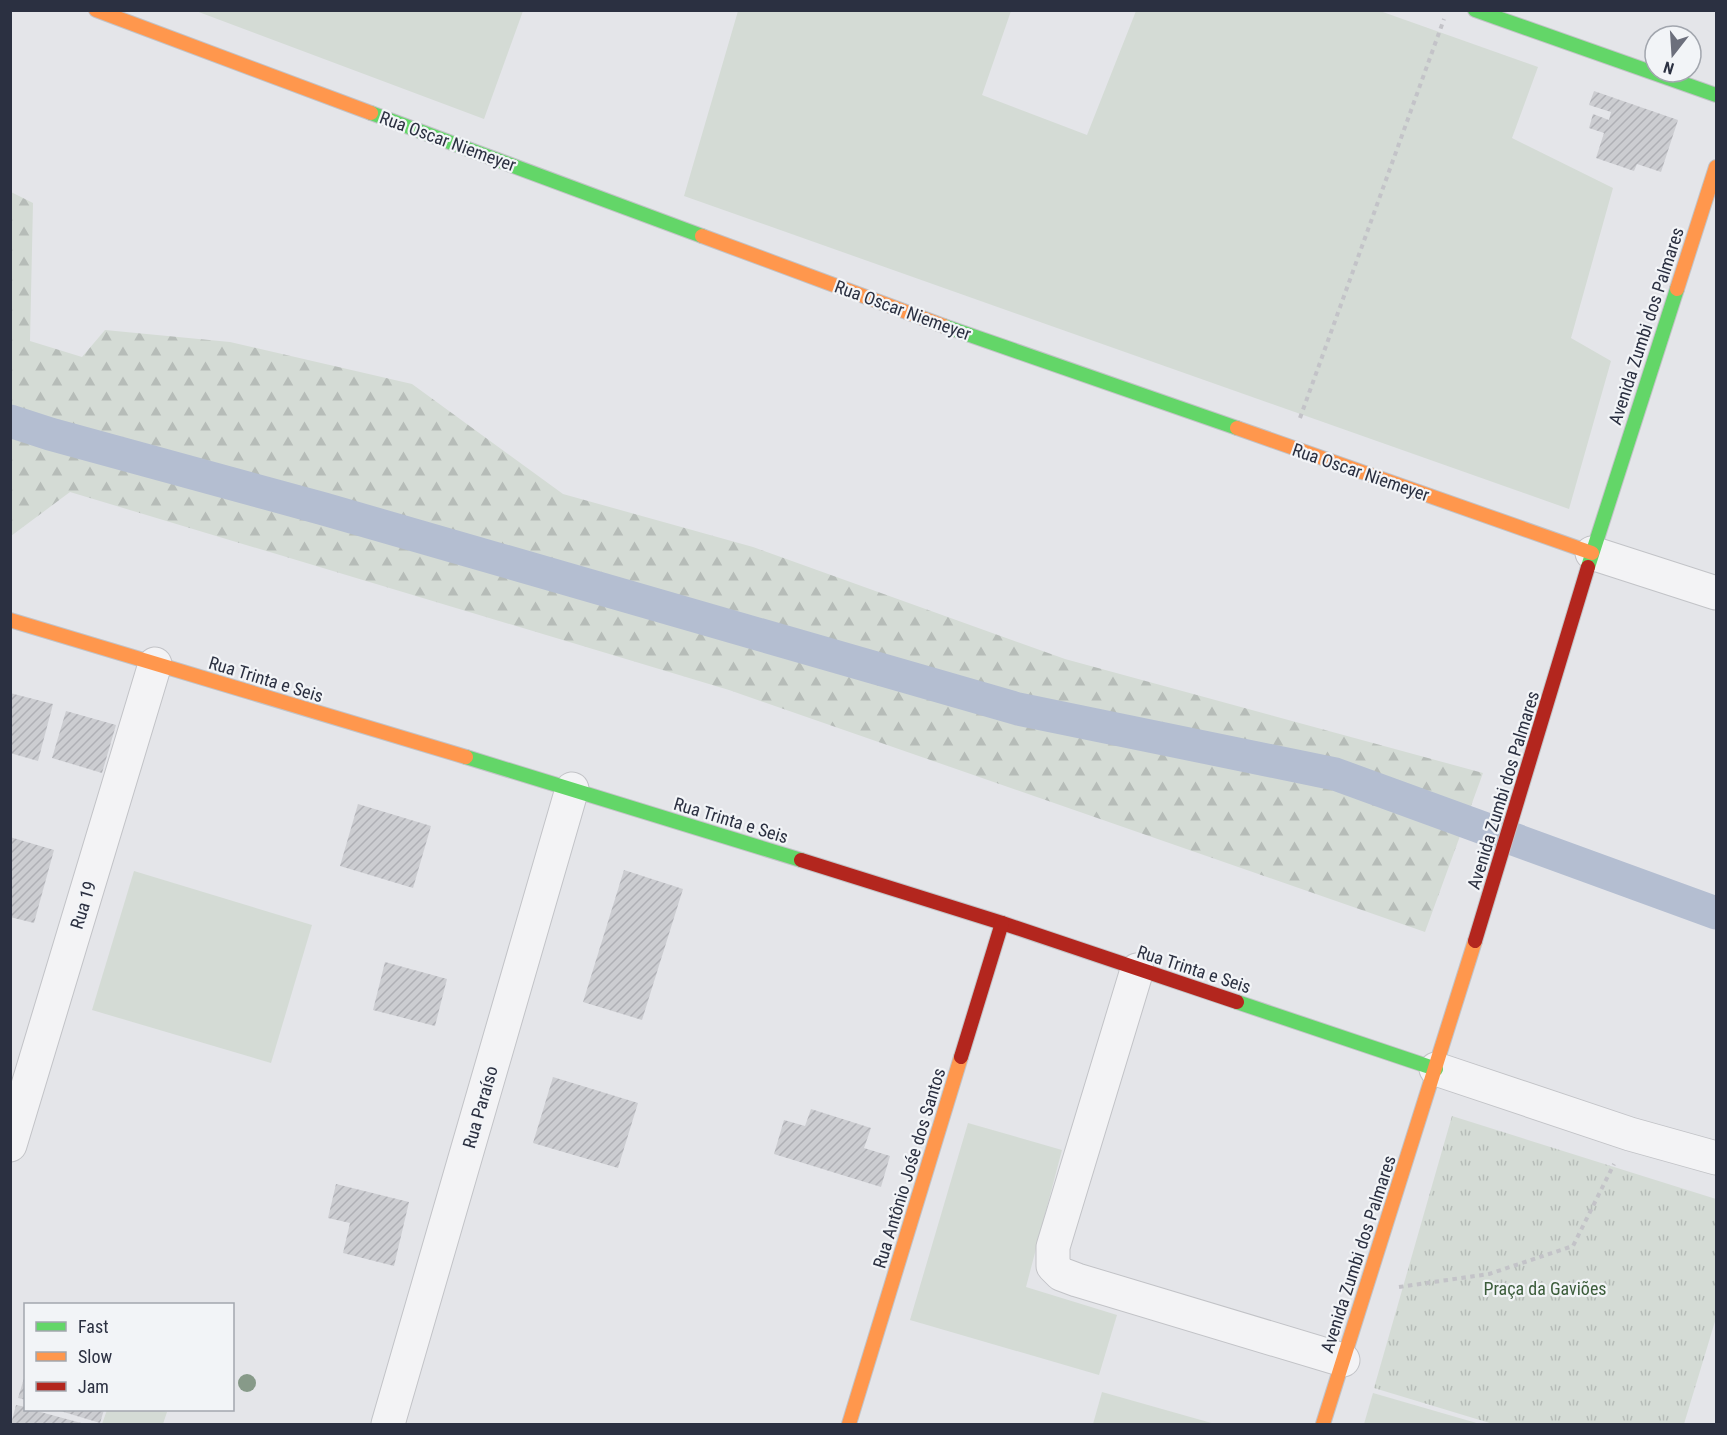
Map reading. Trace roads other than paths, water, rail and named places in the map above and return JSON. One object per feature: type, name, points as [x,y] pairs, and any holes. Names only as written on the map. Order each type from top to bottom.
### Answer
[{"type":"street","name":"Rua Oscar Niemeyer","points":[[96,10],[920,317],[1592,554],[1716,593]]},
{"type":"street","points":[[1475,10],[1716,95]]},
{"type":"street","name":"Avenida Zumbi dos Palmares","points":[[1323,1425],[1479,930],[1592,554],[1716,166]]},
{"type":"street","name":"Rua Trinta e Seis","points":[[10,620],[572,789],[1002,923],[1436,1069]]},
{"type":"street","name":"Rua 19","points":[[10,1145],[155,664]]},
{"type":"street","name":"Rua Paraíso","points":[[388,1425],[572,789]]},
{"type":"street","name":"Rua Antônio Jośe dos Santos","points":[[849,1425],[1002,923]]},
{"type":"street","points":[[1137,970],[1053,1247],[1053,1266],[1061,1274],[1077,1280],[1343,1360]]},
{"type":"street","points":[[1436,1069],[1630,1134],[1716,1158]]},
{"type":"waterway","points":[[10,421],[1018,709],[1335,774],[1716,913]]},
{"type":"park label","name":"Praça da Gaviões","points":[[1545,1288]]}]
